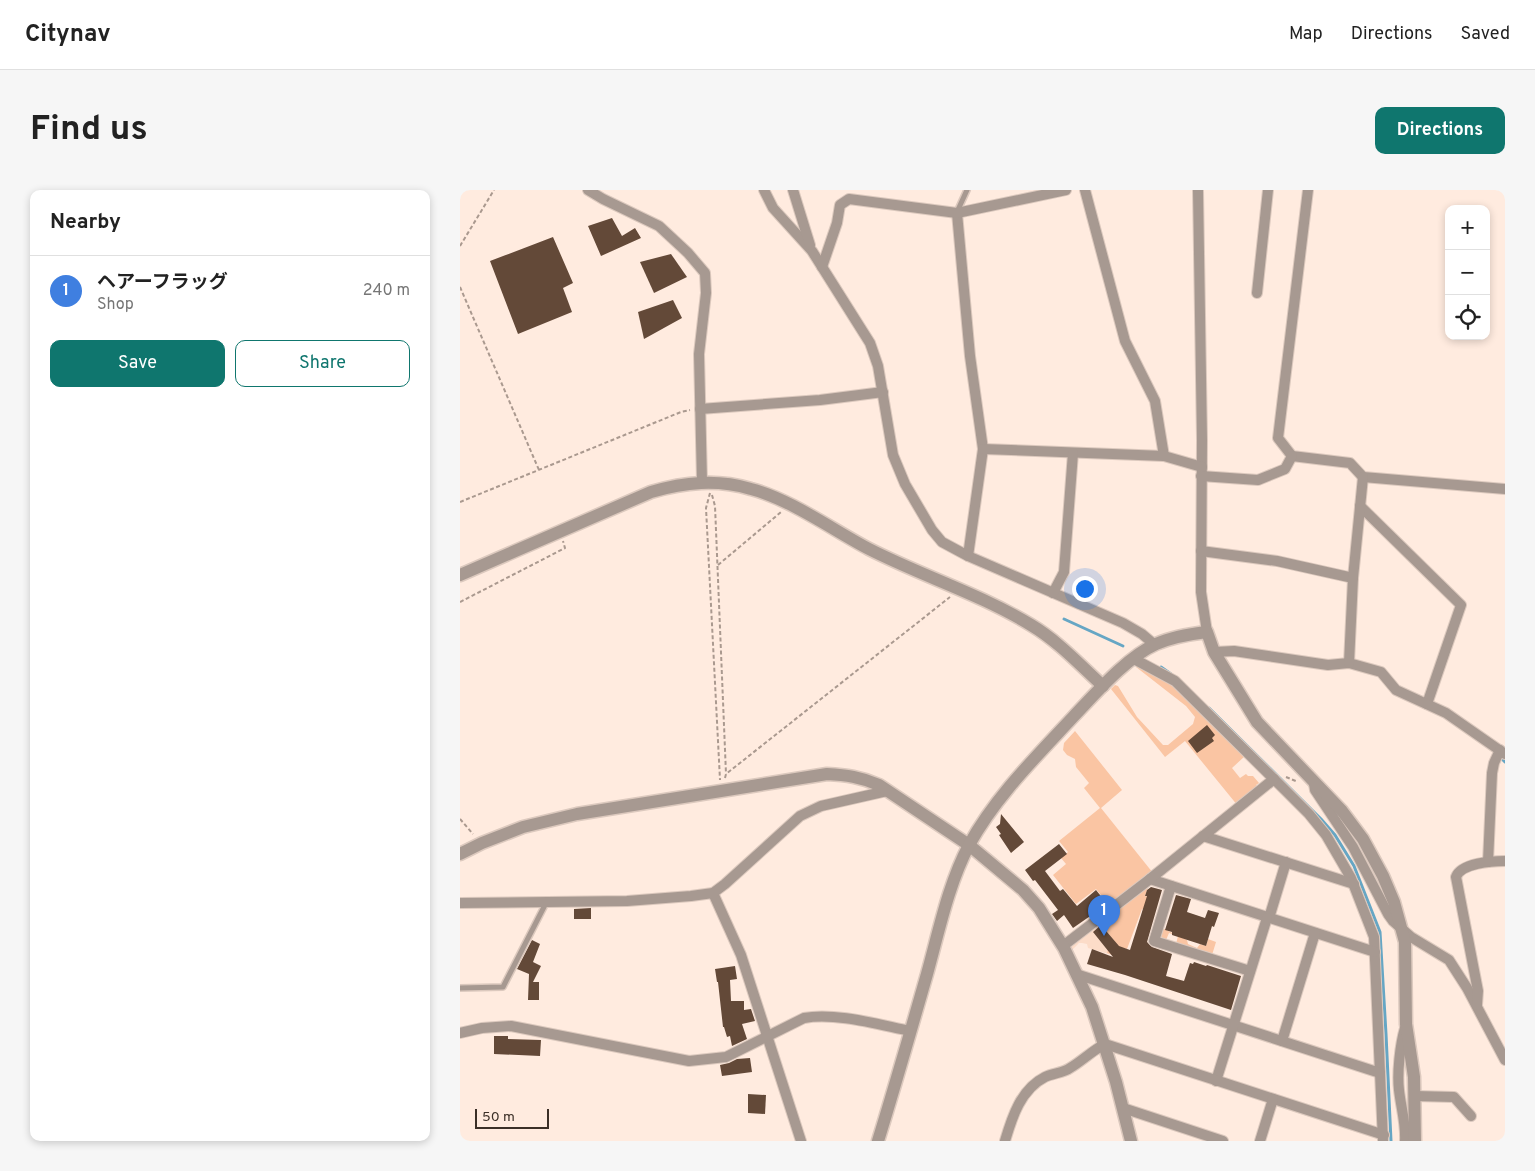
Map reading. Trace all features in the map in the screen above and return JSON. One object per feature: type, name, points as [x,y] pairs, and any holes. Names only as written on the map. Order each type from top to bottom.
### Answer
[{"type":"street","points":[[588,190],[658,226],[688,253],[705,273],[706,293],[699,354],[702,482]]},
{"type":"street","points":[[764,190],[773,208],[812,251],[870,343],[878,366],[893,455],[905,484],[932,530],[942,542],[968,556],[1123,623],[1142,634],[1154,645]]},
{"type":"street","points":[[793,190],[812,251]]},
{"type":"street","points":[[822,267],[846,190]]},
{"type":"street","points":[[842,204],[849,199],[957,213],[1066,190]]},
{"type":"street","points":[[1085,190],[1125,341],[1155,401],[1164,456]]},
{"type":"street","points":[[1198,190],[1201,592],[1207,632],[1214,652],[1258,722],[1342,811],[1363,839],[1383,876],[1394,902],[1403,930],[1407,978],[1406,1024],[1414,1077],[1415,1096],[1410,1137]]},
{"type":"street","points":[[1257,293],[1268,190]]},
{"type":"street","points":[[1308,190],[1278,438],[1292,456],[1350,462],[1363,477],[1505,489]]},
{"type":"street","points":[[957,213],[970,356],[983,449],[968,556]]},
{"type":"street","points":[[700,409],[820,400],[883,392]]},
{"type":"street","points":[[983,449],[1164,456],[1201,472],[1258,480],[1285,469],[1292,456]]},
{"type":"street","points":[[1053,593],[1064,572],[1073,452]]},
{"type":"street","points":[[1349,662],[1353,578],[1363,477]]},
{"type":"street","points":[[460,575],[651,492],[674,485],[712,482],[750,488],[774,496],[871,549],[1007,612],[1051,638],[1103,686]]},
{"type":"street","points":[[1360,506],[1462,605],[1427,704]]},
{"type":"street","points":[[1201,551],[1277,561],[1353,578]]},
{"type":"street","points":[[878,1141],[944,913],[956,875],[969,845],[1008,786],[1103,686],[1134,659],[1154,645],[1174,638],[1207,632]]},
{"type":"street","points":[[1214,652],[1234,651],[1328,664],[1349,662],[1381,672],[1396,690],[1446,713],[1502,752],[1494,763],[1492,773],[1488,862]]},
{"type":"street","points":[[1105,1044],[1273,1099],[1384,1138],[1380,1089],[1375,952],[1372,929],[1354,884],[1319,826],[1274,779],[1174,681],[1134,659]]},
{"type":"street","points":[[460,854],[523,827],[577,814],[721,790],[827,774],[860,778],[878,785],[969,845],[1028,896],[1046,918],[1063,946],[1092,1008],[1105,1044],[1131,1141]]},
{"type":"street","points":[[1063,946],[1150,880],[1274,779]]},
{"type":"street","points":[[460,903],[627,901],[713,893],[726,884],[800,816],[821,806],[886,791]]},
{"type":"street","points":[[1203,836],[1354,884]]},
{"type":"street","points":[[1344,865],[1355,859]]},
{"type":"street","points":[[1477,1006],[1478,991],[1456,877],[1461,870],[1488,862],[1505,861]]},
{"type":"street","points":[[1216,1081],[1286,862]]},
{"type":"street","points":[[1150,880],[1375,952]]},
{"type":"street","points":[[1171,886],[1154,941],[1250,971]]},
{"type":"street","points":[[713,893],[741,955],[801,1141]]},
{"type":"street","points":[[1403,930],[1449,960],[1467,988],[1505,1060]]},
{"type":"street","points":[[1282,1041],[1315,933]]},
{"type":"street","points":[[1076,974],[1380,1073]]},
{"type":"street","points":[[460,1033],[482,1028],[511,1026],[689,1061],[726,1057],[804,1018],[814,1016],[911,1030]]},
{"type":"street","points":[[1406,1024],[1402,1044],[1399,1088],[1410,1137]]},
{"type":"street","points":[[1005,1141],[1018,1106],[1029,1090],[1050,1074],[1067,1070],[1105,1044]]},
{"type":"street","points":[[1380,1089],[1399,1088]]},
{"type":"street","points":[[1415,1096],[1454,1097],[1470,1116]]},
{"type":"street","points":[[1260,1141],[1273,1099]]},
{"type":"street","points":[[1123,1108],[1223,1141]]},
{"type":"lane","points":[[957,213],[967,190]]},
{"type":"lane","points":[[460,988],[503,987],[546,902]]},
{"type":"path","points":[[460,246],[494,190]]},
{"type":"path","points":[[460,287],[539,470]]},
{"type":"path","points":[[460,502],[681,412],[700,409]]},
{"type":"path","points":[[710,490],[715,506],[726,774],[721,790],[706,508],[710,490]]},
{"type":"path","points":[[718,565],[790,505]]},
{"type":"path","points":[[460,602],[565,548],[561,531]]},
{"type":"path","points":[[726,774],[959,590]]},
{"type":"path","points":[[460,819],[482,843]]},
{"type":"shaded area","points":[[1136,665],[1174,686],[1245,756],[1232,768],[1240,778],[1246,774],[1253,776],[1259,783],[1256,785],[1258,788],[1238,806],[1185,741],[1165,757],[1111,689],[1115,685],[1118,686],[1137,717],[1163,745],[1168,745],[1193,724],[1195,717],[1186,706],[1136,667]]},
{"type":"shaded area","points":[[1075,731],[1122,790],[1101,808],[1153,873],[1099,915],[1096,912],[1100,908],[1100,904],[1105,900],[1096,889],[1076,904],[1053,875],[1066,864],[1061,858],[1068,852],[1059,841],[1100,808],[1084,788],[1089,783],[1076,767],[1075,759],[1067,755],[1063,750],[1064,743]]},
{"type":"shaded area","points":[[1149,884],[1145,896],[1150,897],[1153,913],[1142,909],[1127,949],[1124,948],[1119,957],[1107,953],[1116,943],[1098,921]]},
{"type":"shaded area","points":[[1097,920],[1116,943],[1127,949],[1125,957],[1088,948],[1087,944],[1082,943],[1079,943],[1072,950],[1067,942]]},
{"type":"shaded area","points":[[1162,928],[1187,940],[1188,944],[1197,948],[1200,944],[1206,946],[1208,939],[1216,942],[1212,955],[1176,944],[1178,936],[1169,933],[1166,940],[1160,936]]},
{"type":"building","points":[[612,218],[622,236],[635,228],[641,238],[601,256],[588,226]]},
{"type":"building","points":[[553,237],[573,283],[563,288],[572,312],[518,334],[490,261]]},
{"type":"building","points":[[671,254],[687,277],[654,293],[640,262]]},
{"type":"building","points":[[673,300],[682,318],[644,339],[638,312]]},
{"type":"building","points":[[1207,725],[1215,735],[1212,738],[1214,741],[1197,753],[1188,741]]},
{"type":"building","points":[[1001,814],[1024,842],[1011,853],[996,827],[1000,824]]},
{"type":"building","points":[[1059,844],[1067,854],[1045,871],[1060,891],[1063,889],[1077,906],[1096,890],[1104,900],[1094,909],[1096,912],[1073,928],[1064,915],[1057,921],[1052,914],[1058,910],[1025,870]]},
{"type":"building","points":[[1151,887],[1162,890],[1147,942],[1152,947],[1172,954],[1166,976],[1184,981],[1190,963],[1193,964],[1194,962],[1241,976],[1231,1010],[1087,964],[1092,949],[1113,957],[1093,932],[1101,925],[1119,946],[1130,950],[1147,896],[1145,896],[1147,890]]},
{"type":"building","points":[[1176,895],[1191,899],[1187,912],[1205,918],[1208,910],[1219,913],[1214,927],[1212,926],[1206,946],[1172,935],[1172,932],[1165,930]]},
{"type":"building","points":[[591,908],[591,919],[574,919],[574,909]]},
{"type":"building","points":[[532,940],[540,944],[533,962],[541,966],[533,982],[539,982],[539,1000],[528,1000],[529,974],[517,969]]},
{"type":"building","points":[[735,966],[737,979],[730,980],[731,1001],[744,1001],[744,1010],[751,1009],[755,1021],[742,1024],[747,1039],[732,1046],[730,1036],[727,1037],[723,1027],[715,969]]},
{"type":"building","points":[[494,1036],[508,1036],[508,1039],[541,1040],[540,1056],[494,1054]]},
{"type":"building","points":[[750,1058],[752,1072],[722,1076],[720,1065],[737,1059]]},
{"type":"building","points":[[748,1094],[766,1095],[765,1114],[748,1113]]},
{"type":"waterway","points":[[1064,619],[1123,646]]},
{"type":"waterway","points":[[1161,667],[1171,674]]},
{"type":"waterway","points":[[1209,708],[1321,819],[1335,835],[1354,866],[1380,932],[1391,1141]]},
{"type":"place","name":"ヘアーフラッグ","points":[[1104,936]]}]
